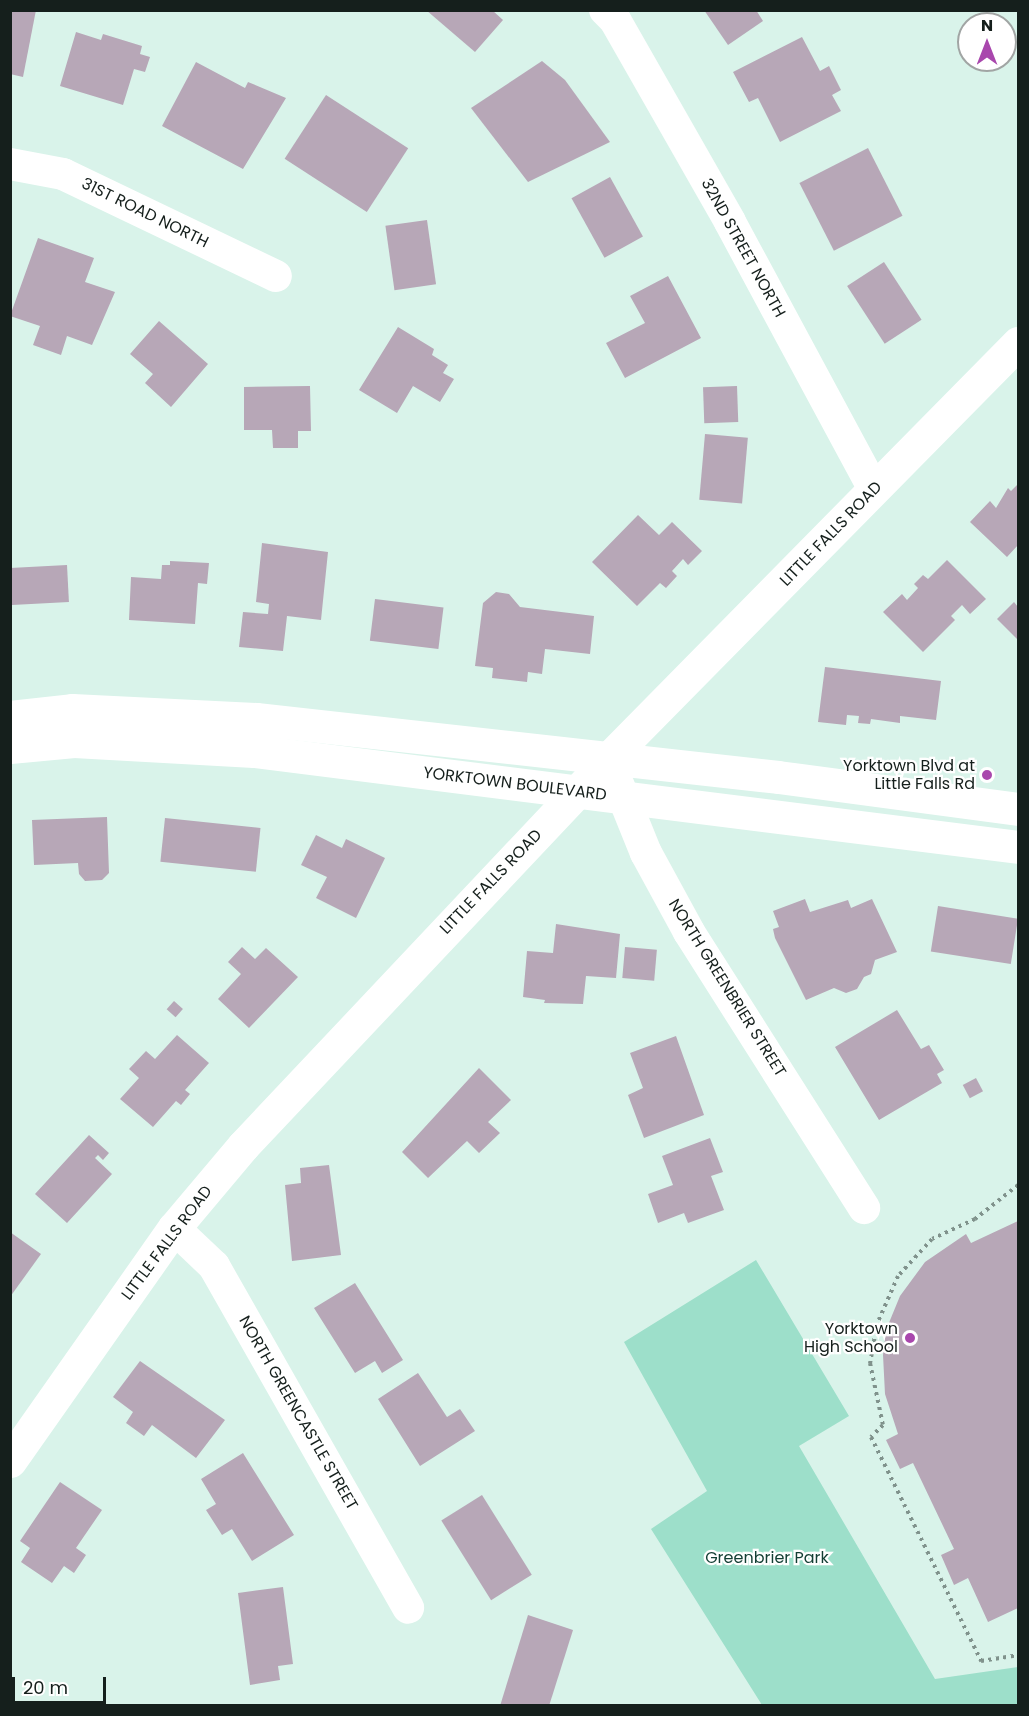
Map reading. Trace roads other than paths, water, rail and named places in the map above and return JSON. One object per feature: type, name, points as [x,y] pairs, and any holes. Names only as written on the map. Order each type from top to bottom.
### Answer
[{"type":"street","name":"32ND STREET NORTH","points":[[605,10],[615,20],[730,222],[874,489]]},
{"type":"street","name":"31ST ROAD NORTH","points":[[10,164],[63,174],[276,276]]},
{"type":"street","name":"LITTLE FALLS ROAD","points":[[10,1461],[174,1228],[309,1073],[608,759],[1018,343]]},
{"type":"street","name":"YORKTOWN BOULEVARD","points":[[10,717],[72,710],[157,712],[256,719],[1018,809]]},
{"type":"street","name":"YORKTOWN BOULEVARD","points":[[10,747],[74,741],[232,749],[1018,847]]},
{"type":"street","name":"NORTH GREENBRIER STREET","points":[[608,759],[645,853],[689,932],[864,1208]]},
{"type":"street","name":"NORTH GREENCASTLE STREET","points":[[174,1228],[214,1266],[408,1608]]},
{"type":"place","name":"Yorktown Blvd at Little Falls Rd","points":[[987,775]]},
{"type":"place","name":"Yorktown High School","points":[[910,1338]]},
{"type":"park label","name":"Greenbrier Park","points":[[767,1558]]}]
